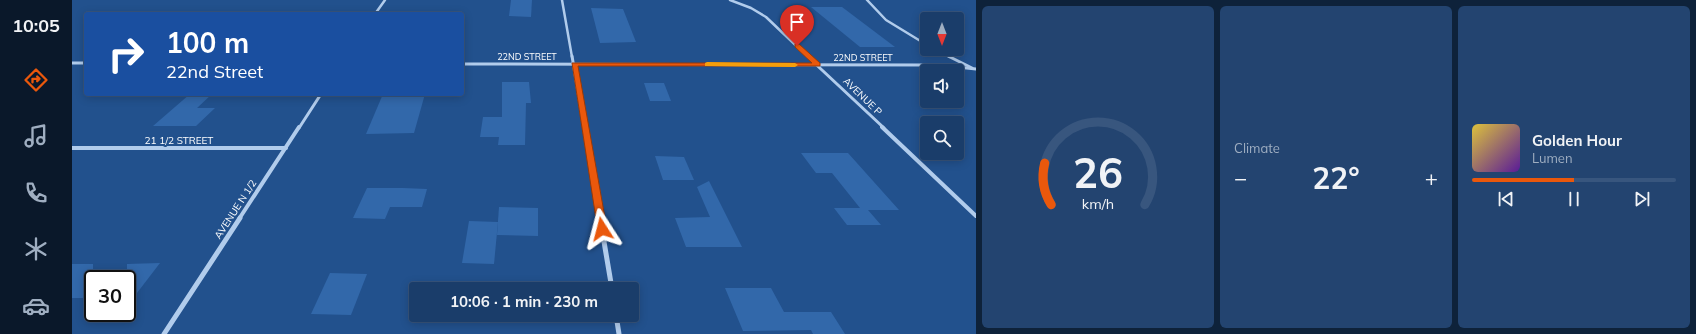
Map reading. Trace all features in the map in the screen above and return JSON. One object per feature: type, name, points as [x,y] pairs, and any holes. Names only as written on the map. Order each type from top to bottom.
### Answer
[{"type":"street","points":[[376,12],[385,0]]},
{"type":"street","points":[[562,0],[611,282]]},
{"type":"street","name":"AVENUE P","points":[[730,0],[751,8],[766,17],[976,216]]},
{"type":"street","points":[[866,0],[886,20],[920,41]]},
{"type":"street","points":[[949,56],[975,69]]},
{"type":"street","points":[[72,62],[84,63]]},
{"type":"street","name":"22ND STREET","points":[[464,64],[938,65],[975,69]]},
{"type":"street","name":"AVENUE N 1/2","points":[[164,334],[320,96]]},
{"type":"street","name":"21 1/2 STREET","points":[[72,148],[286,148]]},
{"type":"street","points":[[617,322],[619,334]]},
{"type":"building","points":[[511,0],[532,0],[531,17],[509,16]]},
{"type":"building","points":[[811,7],[842,7],[895,47],[860,47]]},
{"type":"building","points":[[591,8],[623,9],[636,42],[600,43]]},
{"type":"building","points":[[502,82],[529,82],[531,103],[526,103],[525,145],[498,145],[499,137],[480,137],[483,117],[502,117]]},
{"type":"building","points":[[644,83],[664,83],[671,101],[650,101]]},
{"type":"building","points":[[188,96],[210,96],[197,108],[215,108],[196,126],[153,126]]},
{"type":"building","points":[[382,96],[424,96],[414,133],[366,134]]},
{"type":"building","points":[[801,153],[848,153],[899,210],[868,210],[881,225],[847,225],[834,208],[860,208],[832,173],[816,173]]},
{"type":"building","points":[[655,156],[684,157],[694,180],[663,180]]},
{"type":"building","points":[[709,181],[742,247],[686,247],[675,218],[710,217],[697,187]]},
{"type":"building","points":[[367,188],[427,189],[422,207],[390,207],[385,219],[353,218]]},
{"type":"building","points":[[499,207],[538,208],[538,236],[497,235]]},
{"type":"building","points":[[469,221],[498,222],[494,264],[462,263]]},
{"type":"building","points":[[160,263],[136,294],[136,270],[127,270],[127,264]]},
{"type":"building","points":[[72,264],[93,264],[93,270],[84,270],[84,298],[72,298]]},
{"type":"building","points":[[330,273],[367,274],[351,315],[311,314]]},
{"type":"building","points":[[725,288],[771,288],[784,312],[831,312],[845,334],[813,334],[811,330],[743,331]]},
{"type":"slow traffic","points":[[707,64],[795,65]]},
{"type":"route","points":[[602,229],[574,64],[818,65],[797,46]]}]
